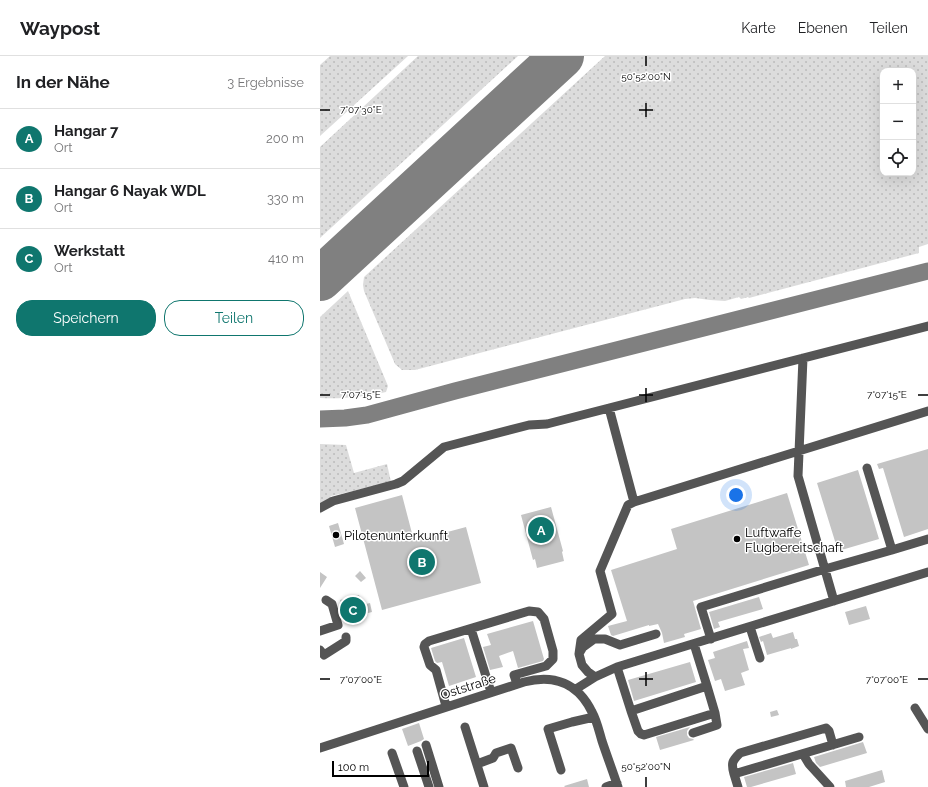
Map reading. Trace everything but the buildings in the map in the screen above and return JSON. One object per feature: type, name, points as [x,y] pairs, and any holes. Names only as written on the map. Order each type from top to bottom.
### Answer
[{"type":"lane","points":[[320,508],[333,501],[403,481],[444,447],[529,425],[547,424],[928,326]]},
{"type":"lane","points":[[803,358],[798,476],[834,600]]},
{"type":"lane","points":[[609,408],[634,502]]},
{"type":"lane","points":[[595,677],[582,665],[579,649],[581,640],[612,614],[600,570],[628,505],[928,411]]},
{"type":"lane","points":[[867,468],[892,550]]},
{"type":"lane","points":[[711,639],[701,607],[928,539]]},
{"type":"lane","points":[[606,787],[617,785],[592,712],[576,689],[584,683],[617,667],[928,572]]},
{"type":"lane","points":[[320,631],[338,625],[332,604],[326,600]]},
{"type":"lane","points":[[446,706],[436,670],[430,665],[424,647],[425,644],[429,641],[529,611],[538,612],[542,616],[553,651],[553,659],[546,666],[514,675],[517,684]]},
{"type":"lane","points":[[750,627],[760,658]]},
{"type":"lane","points":[[471,629],[491,692]]},
{"type":"lane","points":[[579,654],[583,648],[594,639],[605,639],[620,645],[656,634]]},
{"type":"lane","points":[[321,654],[346,641],[346,637]]},
{"type":"lane","points":[[693,733],[717,725],[715,713],[694,644]]},
{"type":"lane","points":[[617,667],[640,734],[644,735],[715,713]]},
{"type":"lane","name":"Oststraße","points":[[320,748],[446,706],[534,679],[551,679],[576,689]]},
{"type":"lane","points":[[631,711],[707,686]]},
{"type":"lane","points":[[915,708],[928,729]]},
{"type":"lane","points":[[561,770],[548,729],[594,717]]},
{"type":"lane","points":[[465,726],[484,787]]},
{"type":"lane","points":[[738,787],[732,766],[733,762],[740,754],[826,728],[829,731],[833,745]]},
{"type":"lane","points":[[734,774],[859,737]]},
{"type":"lane","points":[[426,745],[439,787]]},
{"type":"lane","points":[[477,764],[493,758],[496,753],[511,748],[518,768]]},
{"type":"lane","points":[[417,751],[429,787]]},
{"type":"lane","points":[[392,753],[404,787]]},
{"type":"lane","points":[[803,754],[830,787]]},
{"type":"shaded area","points":[[330,56],[408,56],[320,136],[320,65]]},
{"type":"shaded area","points":[[418,56],[518,56],[320,238],[320,147]]},
{"type":"shaded area","points":[[605,56],[928,56],[928,244],[919,247],[919,253],[749,298],[741,299],[739,297],[725,301],[695,298],[685,299],[415,370],[402,370],[395,364],[364,291],[364,277]]},
{"type":"shaded area","points":[[348,291],[388,386],[386,392],[377,394],[345,398],[320,398],[320,317]]},
{"type":"shaded area","points":[[320,444],[346,445],[354,473],[387,464],[391,482],[331,496],[320,514]]},
{"type":"taxiway","points":[[540,77],[553,56]]},
{"type":"taxiway","points":[[320,419],[367,415],[455,391],[928,271]]},
{"type":"runway","points":[[320,279],[562,56]]},
{"type":"place","name":"Hangar 7","points":[[541,530]]},
{"type":"place","name":"Pilotenunterkunft","points":[[336,535]]},
{"type":"place","name":"Luftwaffe Flugbereitschaft","points":[[737,539]]},
{"type":"place","name":"Hangar 6 Nayak WDL","points":[[422,562]]},
{"type":"place","name":"Werkstatt","points":[[353,610]]}]
